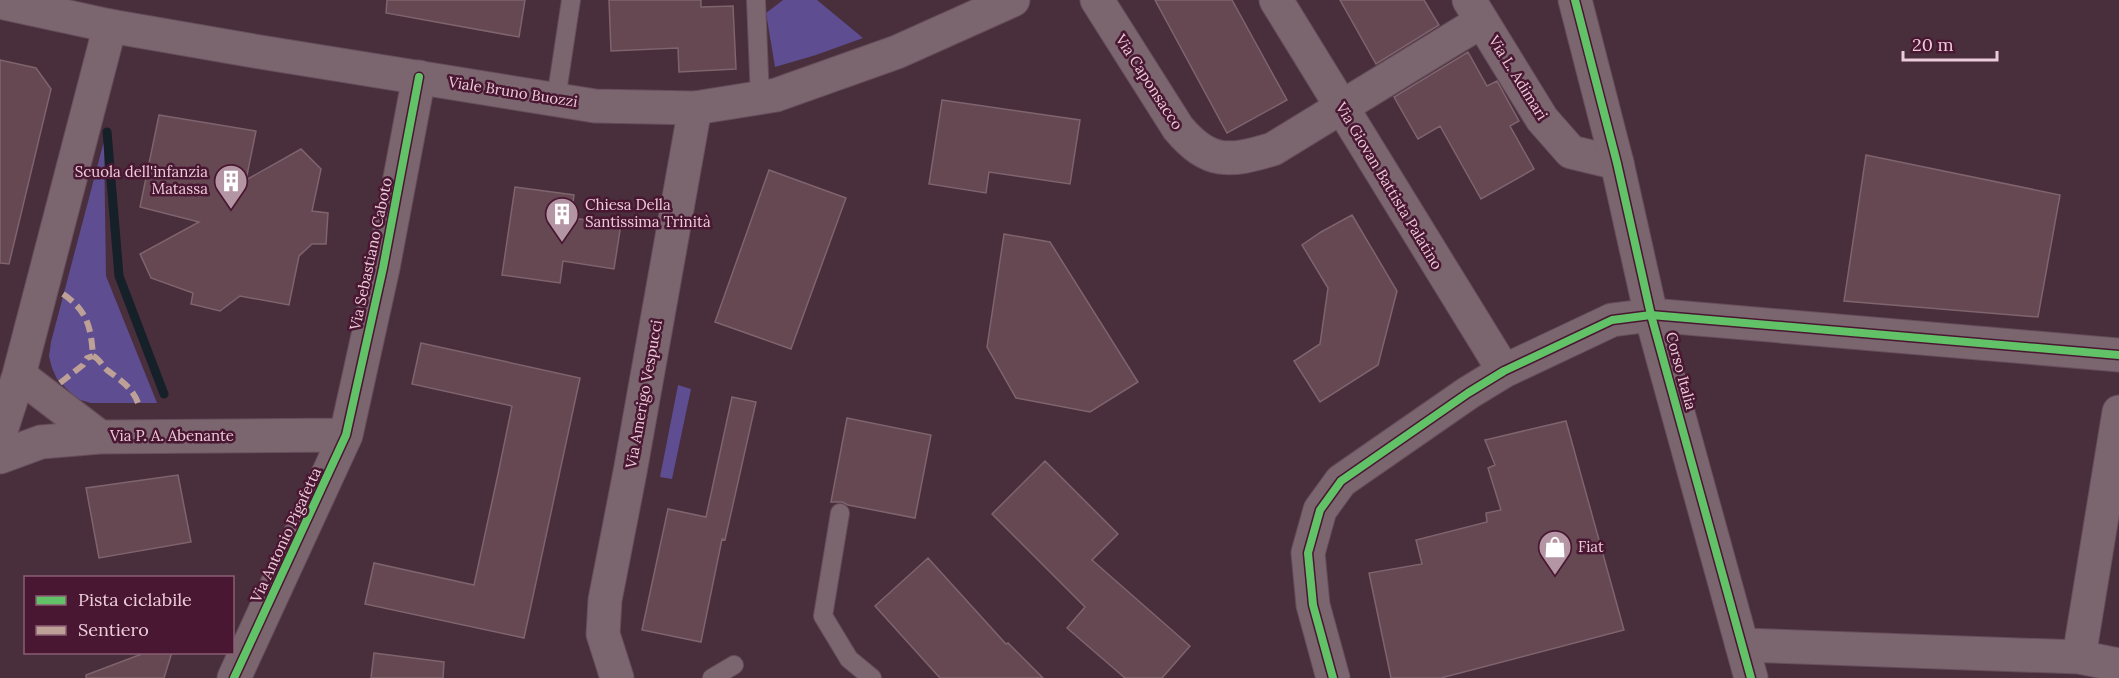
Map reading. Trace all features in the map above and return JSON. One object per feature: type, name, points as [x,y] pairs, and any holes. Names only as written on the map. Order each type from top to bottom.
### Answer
[{"type":"street","name":"Viale Bruno Buozzi","points":[[0,2],[110,26],[595,106],[695,108],[776,95],[897,52],[1013,0]]},
{"type":"street","name":"Via Caponsacco","points":[[1097,0],[1178,128],[1189,142],[1203,152],[1222,159],[1242,158],[1273,149],[1341,108]]},
{"type":"street","name":"Via Giovan Battista Palatino","points":[[1276,0],[1504,371]]},
{"type":"street","name":"Corso Italia","points":[[1575,0],[1617,163],[1651,315],[1751,678]]},
{"type":"street","name":"Via L. Adimari","points":[[1341,108],[1475,11],[1542,119],[1571,152],[1617,163]]},
{"type":"street","points":[[0,434],[19,375],[110,26]]},
{"type":"street","name":"Via Sebastiano Caboto","points":[[346,435],[383,268],[419,77]]},
{"type":"street","name":"Via Amerigo Vespucci","points":[[617,678],[603,634],[604,600],[630,472],[695,108]]},
{"type":"street","points":[[1333,678],[1313,604],[1308,553],[1320,510],[1341,482],[1468,393],[1504,371],[1612,320],[1651,315],[2119,356]]},
{"type":"street","points":[[19,375],[100,437]]},
{"type":"street","points":[[2079,657],[2119,412]]},
{"type":"street","name":"Via P. A. Abenante","points":[[0,457],[41,442],[100,437],[346,435]]},
{"type":"street","name":"Via Antonio Pigafetta","points":[[234,678],[346,435]]},
{"type":"street","points":[[1742,645],[2079,657],[2119,665]]},
{"type":"lane","points":[[556,99],[572,0]]},
{"type":"lane","points":[[756,0],[760,99]]},
{"type":"lane","points":[[840,513],[823,615],[849,659],[872,678]]},
{"type":"lane","points":[[712,678],[734,665]]},
{"type":"shaded area","points":[[783,0],[817,0],[863,38],[775,67],[766,13]]},
{"type":"shaded area","points":[[104,141],[106,276],[157,403],[91,403],[77,399],[57,379],[49,356]]},
{"type":"shaded area","points":[[678,385],[691,389],[672,479],[660,477]]},
{"type":"building","points":[[387,0],[525,0],[519,37],[386,13]]},
{"type":"building","points":[[609,0],[701,0],[701,7],[733,6],[736,69],[679,72],[678,48],[611,51]]},
{"type":"building","points":[[1155,0],[1232,0],[1287,100],[1227,133]]},
{"type":"building","points":[[1340,0],[1424,0],[1439,25],[1376,64]]},
{"type":"building","points":[[1468,52],[1487,86],[1497,81],[1519,121],[1510,126],[1534,169],[1481,199],[1440,126],[1418,139],[1394,97]]},
{"type":"building","points":[[0,60],[36,68],[51,89],[9,264],[0,263]]},
{"type":"building","points":[[942,100],[1080,120],[1070,184],[989,172],[986,193],[929,184]]},
{"type":"building","name":"Scuola dell'infanzia Matassa","points":[[159,115],[256,131],[246,180],[301,149],[321,169],[312,211],[328,213],[326,244],[312,244],[299,256],[289,305],[240,296],[220,311],[191,304],[193,293],[151,278],[140,254],[199,222],[140,207]]},
{"type":"building","points":[[1866,155],[2060,195],[2038,317],[1844,301]]},
{"type":"building","points":[[769,170],[846,198],[791,349],[715,322]]},
{"type":"building","name":"Chiesa Della Santissima Trinità","points":[[515,187],[574,195],[571,218],[621,224],[614,269],[563,261],[560,283],[502,275]]},
{"type":"building","points":[[1352,215],[1397,291],[1378,365],[1320,402],[1294,361],[1320,344],[1328,288],[1302,245]]},
{"type":"building","points":[[1004,234],[1050,242],[1138,382],[1090,412],[1016,398],[987,347]]},
{"type":"building","points":[[421,343],[580,378],[524,638],[365,604],[374,563],[474,585],[498,474],[512,406],[412,384]]},
{"type":"building","points":[[732,397],[756,402],[725,540],[722,539],[701,642],[642,630],[668,509],[706,517]]},
{"type":"building","points":[[847,418],[931,435],[915,518],[842,502],[831,502]]},
{"type":"building","points":[[1566,421],[1624,630],[1441,678],[1391,678],[1369,573],[1422,564],[1416,540],[1487,522],[1486,513],[1501,510],[1488,468],[1495,465],[1485,440]]},
{"type":"building","points":[[1045,461],[1118,534],[1092,560],[1190,646],[1162,678],[1125,678],[1067,628],[1085,607],[992,514]]},
{"type":"building","points":[[178,475],[191,542],[99,558],[86,488]]},
{"type":"building","points":[[928,558],[1006,644],[1008,643],[1043,678],[940,678],[875,606]]},
{"type":"building","points":[[374,653],[444,662],[443,678],[371,678]]},
{"type":"building","points":[[142,654],[171,654],[164,678],[86,678],[86,675]]},
{"type":"waterway","points":[[107,132],[119,276],[164,394]]},
{"type":"marked path","points":[[63,294],[78,307],[87,321],[93,356],[129,388],[138,403]]},
{"type":"marked path","points":[[60,383],[83,365],[87,358],[93,356]]},
{"type":"cycle path","points":[[1575,0],[1617,163],[1651,315],[1751,678]]},
{"type":"cycle path","points":[[234,678],[346,435],[383,268],[419,77]]},
{"type":"cycle path","points":[[1333,678],[1313,605],[1308,553],[1320,510],[1341,481],[1468,393],[1504,371],[1612,320],[1651,315],[2119,355]]},
{"type":"place","name":"Scuola dell'infanzia Matassa","points":[[231,210]]},
{"type":"place","name":"Chiesa Della Santissima Trinità","points":[[562,243]]},
{"type":"place","name":"Fiat","points":[[1555,576]]}]
